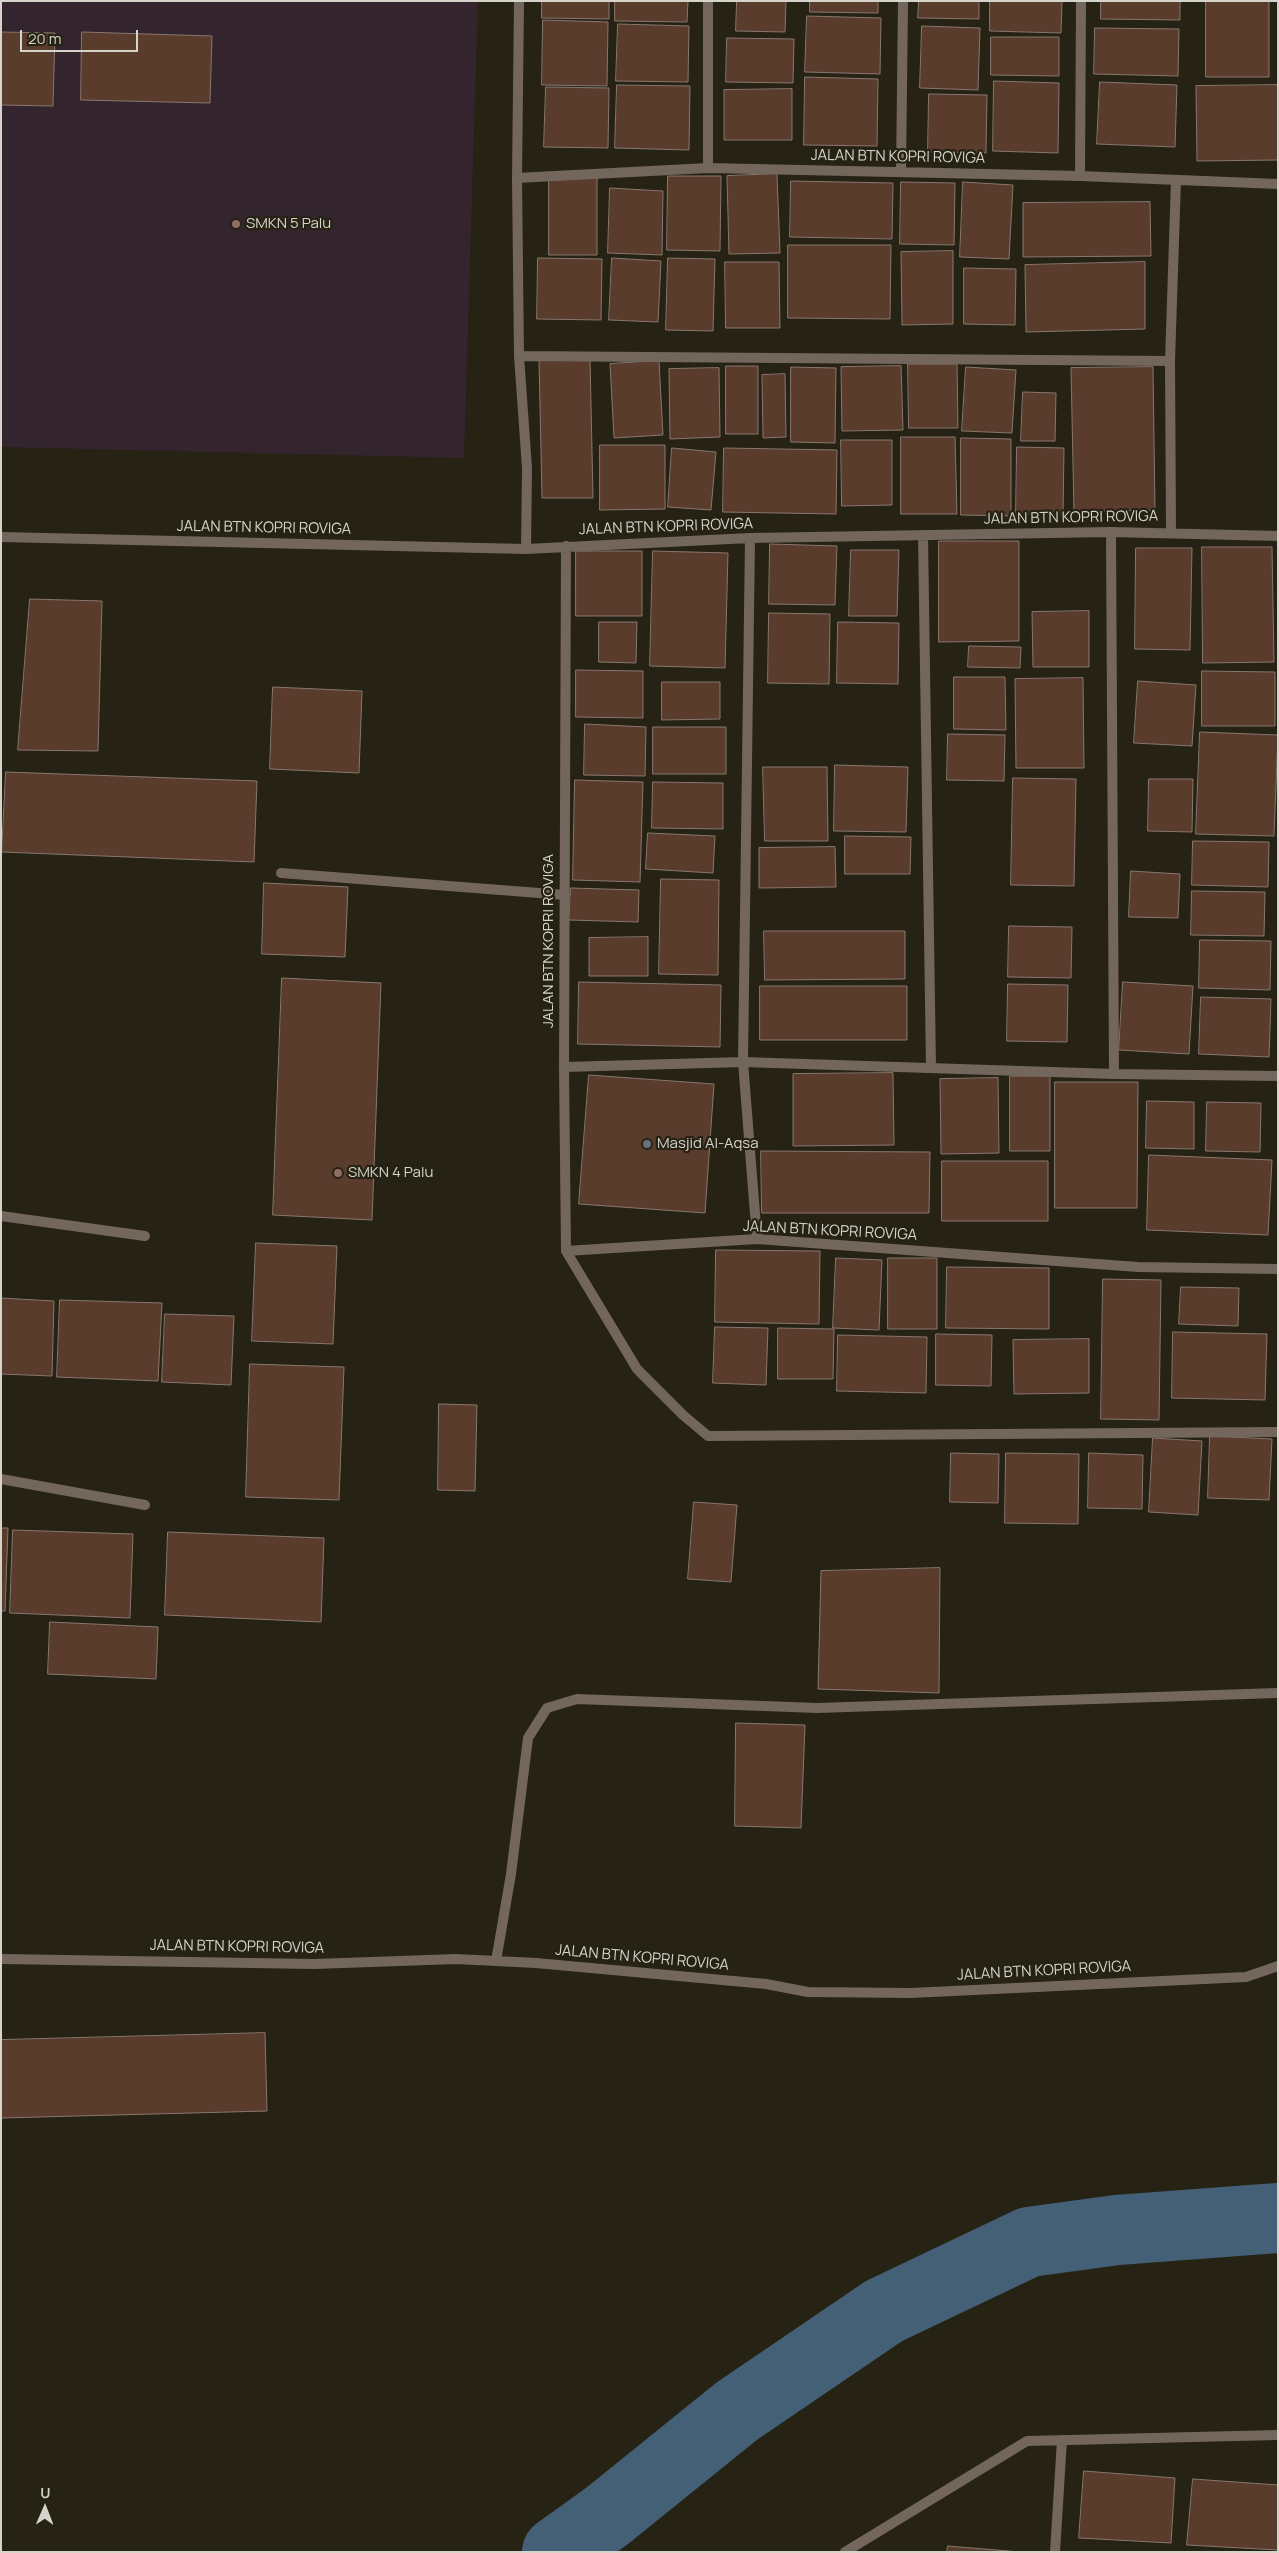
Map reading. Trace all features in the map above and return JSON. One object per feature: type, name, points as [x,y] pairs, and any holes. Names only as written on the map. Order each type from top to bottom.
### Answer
[{"type":"street","points":[[519,1],[517,178],[519,356],[527,468],[526,549]]},
{"type":"street","points":[[708,1],[708,168]]},
{"type":"street","points":[[901,172],[903,1]]},
{"type":"street","points":[[1080,1],[1080,176]]},
{"type":"street","name":"JALAN BTN KOPRI ROVIGA","points":[[517,178],[708,168],[1080,176],[1278,184]]},
{"type":"street","points":[[1171,532],[1170,361],[1176,180]]},
{"type":"street","points":[[519,356],[1170,361]]},
{"type":"street","points":[[1111,532],[1114,1074]]},
{"type":"street","name":"JALAN BTN KOPRI ROVIGA","points":[[1,537],[526,549],[750,538],[923,535],[1171,532],[1278,536]]},
{"type":"street","points":[[923,535],[931,1068]]},
{"type":"street","points":[[750,538],[743,1062],[756,1239]]},
{"type":"street","name":"JALAN BTN KOPRI ROVIGA","points":[[566,546],[564,1066],[566,1251],[756,1239],[1138,1267],[1278,1269]]},
{"type":"street","points":[[280,873],[565,895]]},
{"type":"street","points":[[564,1066],[743,1062],[1114,1074],[1278,1076]]},
{"type":"street","points":[[1,1216],[145,1236]]},
{"type":"street","points":[[566,1251],[637,1368],[683,1415],[708,1436],[1278,1432]]},
{"type":"street","points":[[1,1479],[145,1505]]},
{"type":"street","points":[[496,1961],[511,1874],[528,1738],[546,1708],[577,1699],[817,1708],[1278,1693]]},
{"type":"street","name":"JALAN BTN KOPRI ROVIGA","points":[[1,1959],[314,1964],[456,1959],[766,1984],[808,1992],[911,1993],[1246,1977],[1278,1966]]},
{"type":"street","points":[[844,2552],[1026,2441],[1278,2435]]},
{"type":"street","points":[[1055,2552],[1062,2440]]},
{"type":"shaded area","name":"SMKN 5 Palu","points":[[1,1],[478,1],[464,458],[1,447]]},
{"type":"building","points":[[542,1],[609,1],[609,19],[542,18]]},
{"type":"building","points":[[615,1],[688,1],[687,22],[615,21]]},
{"type":"building","points":[[737,1],[786,1],[785,32],[736,31]]},
{"type":"building","points":[[810,1],[878,1],[878,13],[810,12]]},
{"type":"building","points":[[919,1],[979,1],[979,19],[918,18]]},
{"type":"building","points":[[990,1],[1062,1],[1061,33],[990,31]]},
{"type":"building","points":[[1101,1],[1180,1],[1180,20],[1101,19]]},
{"type":"building","points":[[1206,1],[1269,1],[1269,77],[1206,77]]},
{"type":"building","points":[[807,16],[881,18],[880,74],[805,72]]},
{"type":"building","points":[[543,20],[608,22],[607,86],[542,85]]},
{"type":"building","points":[[618,24],[689,26],[688,82],[616,81]]},
{"type":"building","points":[[922,26],[980,28],[978,90],[920,88]]},
{"type":"building","points":[[1095,28],[1179,29],[1178,76],[1094,74]]},
{"type":"building","points":[[1,32],[55,33],[53,106],[1,105]]},
{"type":"building","points":[[82,32],[212,36],[210,103],[81,100]]},
{"type":"building","points":[[991,37],[1059,37],[1059,76],[991,75]]},
{"type":"building","points":[[727,38],[794,39],[793,83],[726,82]]},
{"type":"building","points":[[805,77],[878,79],[877,146],[804,145]]},
{"type":"building","points":[[994,81],[1059,83],[1058,153],[993,151]]},
{"type":"building","points":[[1100,82],[1177,85],[1175,147],[1097,144]]},
{"type":"building","points":[[617,85],[690,86],[689,150],[615,148]]},
{"type":"building","points":[[1278,85],[1278,160],[1197,161],[1196,86]]},
{"type":"building","points":[[546,87],[609,88],[608,148],[544,147]]},
{"type":"building","points":[[792,89],[792,140],[724,140],[724,90]]},
{"type":"building","points":[[929,94],[987,95],[986,153],[928,152]]},
{"type":"building","points":[[777,174],[780,253],[729,254],[727,176]]},
{"type":"building","points":[[668,176],[721,176],[720,251],[667,250]]},
{"type":"building","points":[[549,178],[597,178],[597,255],[549,255]]},
{"type":"building","points":[[791,181],[893,183],[892,239],[790,237]]},
{"type":"building","points":[[901,182],[955,183],[954,245],[900,244]]},
{"type":"building","points":[[963,182],[1013,185],[1009,259],[960,257]]},
{"type":"building","points":[[610,188],[663,191],[662,255],[608,253]]},
{"type":"building","points":[[1150,202],[1151,256],[1023,257],[1023,203]]},
{"type":"building","points":[[788,245],[891,245],[890,319],[788,318]]},
{"type":"building","points":[[953,251],[953,324],[902,325],[901,252]]},
{"type":"building","points":[[538,258],[602,259],[601,320],[537,319]]},
{"type":"building","points":[[612,258],[661,261],[658,322],[609,320]]},
{"type":"building","points":[[668,258],[715,259],[713,331],[666,330]]},
{"type":"building","points":[[725,262],[779,262],[780,328],[726,328]]},
{"type":"building","points":[[1145,262],[1145,329],[1026,332],[1025,265]]},
{"type":"building","points":[[964,268],[1016,269],[1015,325],[964,324]]},
{"type":"building","points":[[590,358],[593,498],[542,498],[539,359]]},
{"type":"building","points":[[659,361],[663,435],[614,438],[610,364]]},
{"type":"building","points":[[908,364],[957,364],[958,428],[909,428]]},
{"type":"building","points":[[726,366],[758,366],[758,434],[726,434]]},
{"type":"building","points":[[901,366],[903,430],[842,431],[841,367]]},
{"type":"building","points":[[791,367],[836,368],[835,443],[791,442]]},
{"type":"building","points":[[966,367],[1016,370],[1012,433],[962,431]]},
{"type":"building","points":[[1153,367],[1155,510],[1074,512],[1071,368]]},
{"type":"building","points":[[719,368],[720,437],[670,439],[669,369]]},
{"type":"building","points":[[785,374],[786,437],[763,438],[762,375]]},
{"type":"building","points":[[1023,392],[1056,393],[1055,441],[1021,441]]},
{"type":"building","points":[[901,437],[955,437],[957,514],[901,514]]},
{"type":"building","points":[[961,438],[1011,439],[1011,516],[961,515]]},
{"type":"building","points":[[841,440],[892,440],[892,505],[842,506]]},
{"type":"building","points":[[600,445],[665,445],[665,509],[600,510]]},
{"type":"building","points":[[1017,447],[1064,448],[1063,515],[1016,514]]},
{"type":"building","points":[[672,448],[716,452],[711,510],[668,507]]},
{"type":"building","points":[[724,448],[837,450],[836,514],[723,512]]},
{"type":"building","points":[[939,541],[1019,541],[1019,641],[939,642]]},
{"type":"building","points":[[770,544],[837,546],[835,605],[769,604]]},
{"type":"building","points":[[1202,547],[1272,547],[1274,662],[1203,663]]},
{"type":"building","points":[[1136,548],[1192,548],[1190,650],[1135,649]]},
{"type":"building","points":[[851,550],[899,550],[897,616],[849,616]]},
{"type":"building","points":[[576,551],[642,551],[642,616],[576,616]]},
{"type":"building","points":[[653,551],[728,553],[725,668],[650,666]]},
{"type":"building","points":[[30,599],[102,601],[98,751],[18,750]]},
{"type":"building","points":[[1089,611],[1089,667],[1033,667],[1032,612]]},
{"type":"building","points":[[769,613],[830,614],[829,684],[768,683]]},
{"type":"building","points":[[599,622],[637,622],[636,663],[599,662]]},
{"type":"building","points":[[838,622],[899,623],[898,684],[837,683]]},
{"type":"building","points":[[969,646],[1021,647],[1020,668],[968,667]]},
{"type":"building","points":[[576,670],[643,671],[643,718],[576,717]]},
{"type":"building","points":[[1202,671],[1275,672],[1275,726],[1202,726]]},
{"type":"building","points":[[954,677],[1005,677],[1006,730],[954,729]]},
{"type":"building","points":[[1083,678],[1084,768],[1016,768],[1015,679]]},
{"type":"building","points":[[1138,681],[1196,685],[1192,746],[1134,743]]},
{"type":"building","points":[[662,682],[720,682],[720,719],[662,720]]},
{"type":"building","points":[[273,687],[362,691],[359,773],[270,769]]},
{"type":"building","points":[[585,724],[646,727],[645,776],[584,775]]},
{"type":"building","points":[[653,727],[726,727],[726,774],[653,774]]},
{"type":"building","points":[[1200,732],[1278,735],[1274,836],[1196,834]]},
{"type":"building","points":[[948,734],[1005,735],[1004,781],[947,780]]},
{"type":"building","points":[[835,765],[908,767],[906,832],[834,831]]},
{"type":"building","points":[[763,767],[827,767],[828,841],[765,841]]},
{"type":"building","points":[[6,772],[257,781],[254,862],[2,852]]},
{"type":"building","points":[[1013,778],[1076,779],[1074,886],[1011,885]]},
{"type":"building","points":[[1149,779],[1193,779],[1192,832],[1148,831]]},
{"type":"building","points":[[575,780],[643,782],[640,882],[573,880]]},
{"type":"building","points":[[653,782],[723,783],[723,829],[652,828]]},
{"type":"building","points":[[648,833],[715,836],[713,873],[646,869]]},
{"type":"building","points":[[845,836],[911,837],[910,874],[845,874]]},
{"type":"building","points":[[1193,841],[1269,842],[1268,887],[1192,885]]},
{"type":"building","points":[[835,847],[836,887],[759,888],[759,848]]},
{"type":"building","points":[[1131,871],[1180,874],[1178,918],[1129,917]]},
{"type":"building","points":[[661,879],[719,880],[718,975],[659,974]]},
{"type":"building","points":[[264,883],[348,887],[345,957],[262,954]]},
{"type":"building","points":[[571,888],[639,890],[638,922],[569,920]]},
{"type":"building","points":[[1192,891],[1265,892],[1264,936],[1191,935]]},
{"type":"building","points":[[1009,926],[1072,927],[1071,978],[1008,977]]},
{"type":"building","points":[[764,931],[905,931],[905,979],[765,980]]},
{"type":"building","points":[[648,937],[648,976],[589,976],[589,938]]},
{"type":"building","points":[[1200,940],[1271,941],[1270,990],[1199,988]]},
{"type":"building","points":[[282,978],[381,983],[372,1220],[273,1215]]},
{"type":"building","points":[[579,982],[721,985],[720,1047],[578,1044]]},
{"type":"building","points":[[1123,982],[1193,986],[1189,1054],[1119,1050]]},
{"type":"building","points":[[1008,984],[1068,985],[1067,1042],[1007,1041]]},
{"type":"building","points":[[760,986],[907,986],[907,1040],[760,1040]]},
{"type":"building","points":[[1201,997],[1271,999],[1269,1057],[1199,1054]]},
{"type":"building","points":[[893,1073],[894,1145],[793,1146],[793,1074]]},
{"type":"building","name":"Masjid Al-Aqsa","points":[[589,1075],[714,1084],[705,1213],[579,1204]]},
{"type":"building","points":[[1010,1076],[1050,1076],[1050,1151],[1010,1151]]},
{"type":"building","points":[[998,1078],[999,1153],[941,1154],[940,1079]]},
{"type":"building","points":[[1055,1082],[1138,1082],[1137,1208],[1055,1208]]},
{"type":"building","points":[[1147,1101],[1194,1102],[1194,1149],[1146,1148]]},
{"type":"building","points":[[1207,1102],[1261,1103],[1260,1152],[1206,1151]]},
{"type":"building","points":[[761,1151],[930,1152],[929,1213],[762,1213]]},
{"type":"building","points":[[1149,1155],[1272,1160],[1268,1235],[1147,1230]]},
{"type":"building","points":[[942,1161],[1048,1161],[1048,1221],[942,1221]]},
{"type":"building","points":[[256,1243],[337,1246],[333,1344],[252,1341]]},
{"type":"building","points":[[716,1250],[820,1251],[819,1324],[715,1322]]},
{"type":"building","points":[[836,1258],[882,1260],[879,1330],[833,1328]]},
{"type":"building","points":[[888,1258],[937,1258],[937,1329],[888,1329]]},
{"type":"building","points":[[947,1267],[1049,1268],[1049,1329],[946,1328]]},
{"type":"building","points":[[1103,1279],[1161,1280],[1159,1420],[1101,1419]]},
{"type":"building","points":[[1181,1287],[1239,1288],[1238,1326],[1179,1324]]},
{"type":"building","points":[[1,1298],[54,1301],[52,1376],[1,1374]]},
{"type":"building","points":[[60,1300],[162,1303],[158,1381],[57,1377]]},
{"type":"building","points":[[165,1314],[234,1316],[231,1385],[162,1382]]},
{"type":"building","points":[[715,1327],[768,1328],[766,1385],[713,1383]]},
{"type":"building","points":[[778,1328],[834,1329],[833,1379],[778,1379]]},
{"type":"building","points":[[1173,1332],[1267,1334],[1265,1400],[1172,1398]]},
{"type":"building","points":[[936,1334],[992,1335],[991,1386],[936,1385]]},
{"type":"building","points":[[838,1335],[927,1337],[926,1393],[837,1391]]},
{"type":"building","points":[[1089,1339],[1089,1393],[1014,1394],[1013,1340]]},
{"type":"building","points":[[250,1364],[344,1367],[339,1500],[246,1497]]},
{"type":"building","points":[[439,1404],[477,1405],[475,1491],[438,1490]]},
{"type":"building","points":[[1210,1436],[1272,1439],[1269,1500],[1208,1498]]},
{"type":"building","points":[[1153,1438],[1202,1441],[1198,1515],[1149,1512]]},
{"type":"building","points":[[951,1453],[999,1454],[998,1503],[950,1502]]},
{"type":"building","points":[[1006,1453],[1079,1454],[1078,1524],[1005,1523]]},
{"type":"building","points":[[1089,1453],[1143,1455],[1142,1509],[1088,1508]]},
{"type":"building","points":[[694,1502],[737,1505],[731,1582],[688,1579]]},
{"type":"building","points":[[1,1528],[8,1528],[5,1611],[1,1611]]},
{"type":"building","points":[[13,1530],[133,1534],[130,1618],[10,1613]]},
{"type":"building","points":[[168,1532],[324,1538],[321,1622],[165,1615]]},
{"type":"building","points":[[940,1568],[939,1693],[818,1689],[821,1571]]},
{"type":"building","points":[[50,1622],[158,1627],[156,1679],[48,1674]]},
{"type":"building","points":[[736,1723],[805,1725],[801,1828],[735,1826]]},
{"type":"building","points":[[265,2033],[267,2111],[1,2118],[1,2040]]},
{"type":"building","points":[[1084,2471],[1175,2478],[1171,2543],[1079,2538]]},
{"type":"building","points":[[1193,2479],[1278,2485],[1278,2550],[1187,2545]]},
{"type":"building","points":[[948,2546],[1020,2552],[947,2552]]},
{"type":"waterway","points":[[557,2552],[607,2516],[737,2411],[884,2311],[1029,2242],[1117,2230],[1278,2218]]},
{"type":"place","name":"SMKN 5 Palu","points":[[236,224]]},
{"type":"place","name":"Masjid Al-Aqsa","points":[[647,1144]]},
{"type":"place","name":"SMKN 4 Palu","points":[[338,1173]]}]
